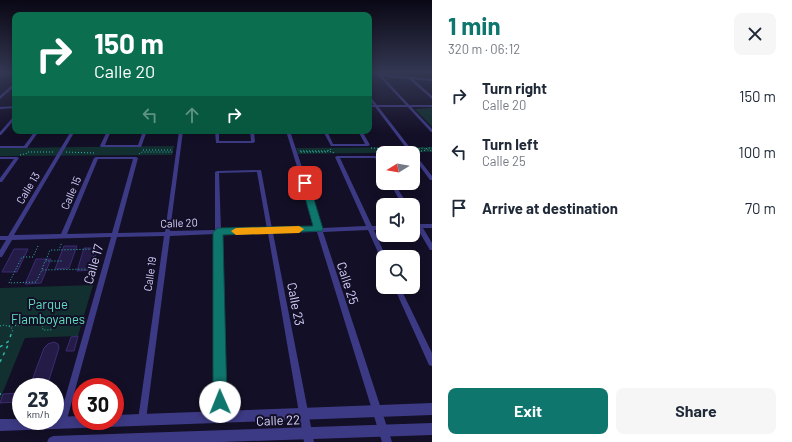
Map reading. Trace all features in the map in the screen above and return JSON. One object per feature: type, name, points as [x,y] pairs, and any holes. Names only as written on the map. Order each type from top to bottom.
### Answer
[{"type":"street","points":[[396,93],[432,131]]},
{"type":"street","points":[[372,100],[409,146]]},
{"type":"street","points":[[372,106],[432,106]]},
{"type":"street","points":[[0,108],[12,108]]},
{"type":"street","points":[[0,134],[12,120]]},
{"type":"street","points":[[0,147],[25,146],[35,134]]},
{"type":"street","name":"Calle 13","points":[[0,255],[71,134]]},
{"type":"street","points":[[108,134],[102,146],[139,147],[144,134]]},
{"type":"street","name":"Calle 19","points":[[142,420],[181,134]]},
{"type":"street","points":[[217,134],[217,142],[253,142],[252,134]]},
{"type":"street","name":"Calle 25","points":[[289,134],[387,442]]},
{"type":"street","points":[[327,134],[333,146],[368,146],[362,134]]},
{"type":"street","name":"Calle 15","points":[[63,238],[96,158],[136,156]]},
{"type":"street","name":"Calle 17","points":[[64,416],[136,156]]},
{"type":"street","points":[[376,159],[374,156],[338,156],[380,250]]},
{"type":"street","points":[[0,158],[17,157]]},
{"type":"street","points":[[0,181],[17,157]]},
{"type":"street","points":[[420,161],[432,179]]},
{"type":"street","name":"Calle 23","points":[[218,232],[217,172],[259,171],[305,414],[308,438]]},
{"type":"street","points":[[420,226],[432,226]]},
{"type":"street","name":"Calle 20","points":[[0,238],[63,238],[115,234],[376,228]]},
{"type":"street","points":[[218,232],[220,417]]},
{"type":"street","points":[[420,232],[432,248]]},
{"type":"street","points":[[400,294],[432,362]]},
{"type":"street","name":"Calle 22","points":[[124,421],[432,409]]},
{"type":"street","points":[[0,425],[12,425]]},
{"type":"street","name":"Calle 22","points":[[53,442],[308,438],[383,430],[432,429]]},
{"type":"path","points":[[328,151],[333,146]]},
{"type":"path","points":[[368,146],[404,150],[379,150],[374,156]]},
{"type":"path","points":[[139,147],[143,150],[174,150]]},
{"type":"path","points":[[420,148],[432,151]]},
{"type":"path","points":[[420,151],[432,148]]},
{"type":"path","points":[[92,152],[63,152],[92,152],[97,150]]},
{"type":"path","points":[[298,151],[328,151],[338,156]]},
{"type":"path","points":[[17,157],[21,152]]},
{"type":"path","points":[[17,157],[28,153],[57,152],[28,152]]},
{"type":"path","points":[[136,156],[142,152],[174,152]]},
{"type":"path","points":[[59,250],[63,238]]},
{"type":"path","points":[[38,246],[33,257],[22,257],[9,283],[36,282],[50,250],[96,249],[90,269],[42,270]]},
{"type":"path","points":[[46,261],[62,260]]},
{"type":"path","points":[[0,326],[42,324],[47,318],[52,317],[57,319],[57,323]]},
{"type":"path","points":[[57,323],[84,322]]},
{"type":"path","points":[[42,324],[42,329],[48,331],[54,328],[57,323]]},
{"type":"path","points":[[0,362],[12,337],[13,330],[8,326]]},
{"type":"path","points":[[0,347],[10,341]]},
{"type":"green space","points":[[432,108],[432,127],[415,109]]},
{"type":"green space","points":[[174,146],[172,155],[0,156],[0,148]]},
{"type":"green space","points":[[376,147],[376,153],[298,154],[296,148]]},
{"type":"green space","points":[[420,147],[432,147],[432,152],[420,152]]},
{"type":"green space","name":"Parque Flamboyanes","points":[[93,285],[78,336],[25,338],[0,399],[0,288]]},
{"type":"building","points":[[64,246],[77,246],[69,268],[55,269]]},
{"type":"building","points":[[84,248],[98,248],[91,270],[77,271]]},
{"type":"building","points":[[14,249],[28,249],[17,272],[2,272]]},
{"type":"building","points":[[36,259],[51,259],[41,283],[25,284]]},
{"type":"building","points":[[78,336],[74,351],[66,351],[71,337]]},
{"type":"building","points":[[54,342],[58,344],[59,348],[50,378],[33,378],[44,348],[48,344]]},
{"type":"building","points":[[3,394],[12,394],[12,402],[0,403]]},
{"type":"slow traffic","points":[[236,231],[299,229]]},
{"type":"route","points":[[220,402],[218,232],[319,229],[305,183]]}]
